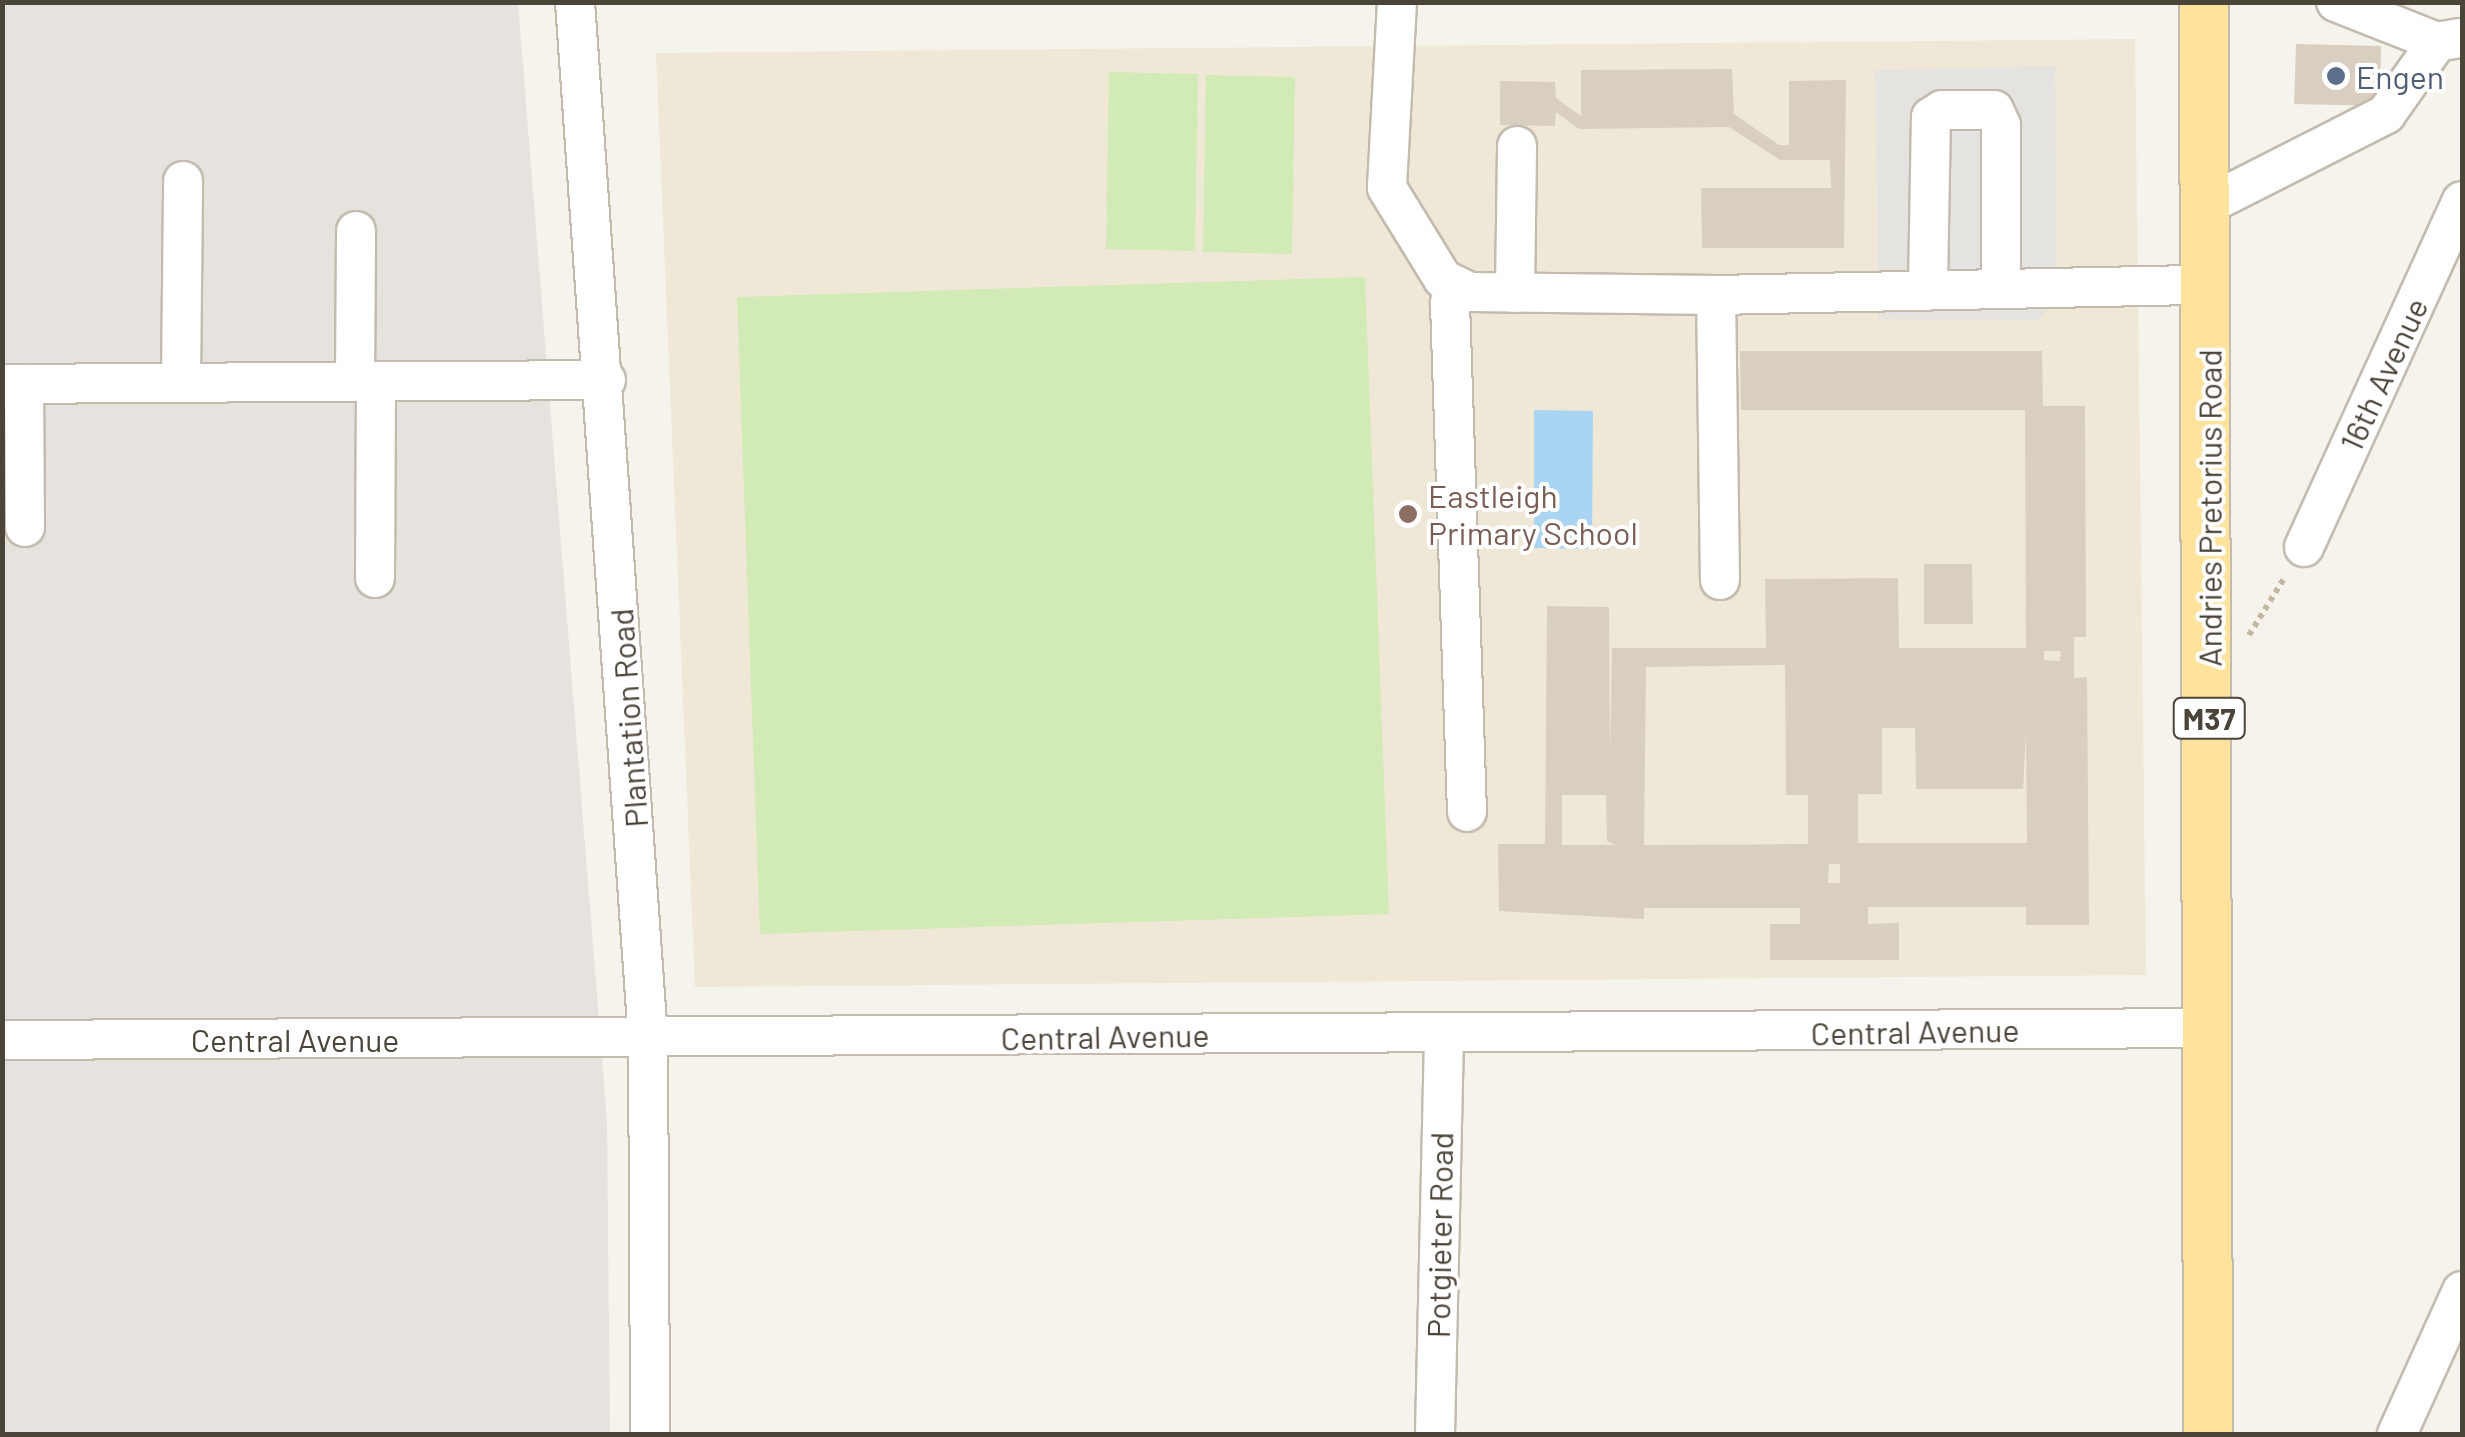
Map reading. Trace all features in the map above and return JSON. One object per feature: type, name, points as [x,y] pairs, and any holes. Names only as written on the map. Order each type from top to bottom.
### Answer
[{"type":"main road","name":"Andries Pretorius Road","points":[[2204,2],[2210,698],[2208,1434]]},
{"type":"street","name":"Plantation Road","points":[[575,2],[606,380],[648,1038],[650,1434]]},
{"type":"street","points":[[2207,205],[2386,114],[2450,40],[2336,2]]},
{"type":"street","points":[[1398,15],[1387,188],[1431,265],[1457,289],[1716,295],[2208,285]]},
{"type":"street","points":[[1928,288],[1930,118],[1942,110],[1994,110],[2001,125],[2000,287]]},
{"type":"street","points":[[1515,292],[1517,146]]},
{"type":"street","points":[[181,382],[183,181]]},
{"type":"street","name":"16th Avenue","points":[[2304,546],[2462,201]]},
{"type":"street","points":[[356,231],[375,578]]},
{"type":"street","points":[[1457,289],[1450,303],[1466,812]]},
{"type":"street","points":[[1716,295],[1720,580]]},
{"type":"street","points":[[25,527],[13,384],[606,380]]},
{"type":"street","name":"Central Avenue","points":[[2,1040],[2208,1028]]},
{"type":"street","name":"Potgieter Road","points":[[1435,1434],[1444,1034]]},
{"type":"street","points":[[2397,1434],[2462,1291]]},
{"type":"path","points":[[2210,698],[2304,546]]},
{"type":"shaded area","points":[[3,3],[518,3],[607,1122],[610,1434],[3,1434]]},
{"type":"shaded area","name":"Eastleigh Primary School","points":[[2135,39],[2146,975],[695,987],[656,53]]},
{"type":"shaded area","points":[[2055,66],[2057,296],[2039,320],[1878,319],[1875,70]]},
{"type":"green space","points":[[1109,72],[1198,74],[1195,251],[1106,249]]},
{"type":"green space","points":[[1206,75],[1295,77],[1292,254],[1203,252]]},
{"type":"green space","points":[[1365,277],[1389,914],[760,934],[737,297]]},
{"type":"water","points":[[1534,410],[1593,411],[1592,549],[1534,548]]},
{"type":"building","points":[[2296,44],[2381,46],[2380,106],[2294,104]]},
{"type":"building","points":[[1732,69],[1734,114],[1779,145],[1789,145],[1789,81],[1846,80],[1844,248],[1702,248],[1701,188],[1831,188],[1830,160],[1780,160],[1729,127],[1579,129],[1556,112],[1555,126],[1500,125],[1500,81],[1555,82],[1556,98],[1581,116],[1581,70]]},
{"type":"building","points":[[1740,351],[2042,351],[2043,406],[2085,406],[2086,637],[2074,637],[2074,678],[2087,677],[2089,925],[2026,925],[2026,907],[1868,907],[1868,924],[1899,923],[1899,960],[1770,960],[1770,924],[1800,924],[1800,908],[1644,908],[1644,919],[1499,911],[1498,844],[1545,844],[1547,606],[1609,607],[1610,758],[1612,648],[1766,648],[1765,579],[1898,578],[1899,648],[2026,648],[2025,410],[1741,410]],"holes":[[[2044,651],[2061,651],[2060,661],[2044,660]],[[1785,665],[1786,795],[1808,795],[1808,844],[1644,845],[1646,667]],[[1882,728],[1915,728],[1916,789],[2023,789],[2026,733],[2027,843],[1858,843],[1858,794],[1882,794]],[[1562,795],[1606,795],[1607,841],[1616,845],[1562,845]],[[1829,864],[1840,864],[1840,883],[1828,883]]]},
{"type":"building","points":[[1924,564],[1972,564],[1973,624],[1924,624]]},
{"type":"place","name":"Engen","points":[[2336,76]]},
{"type":"place","name":"Eastleigh Primary School","points":[[1408,514]]}]
